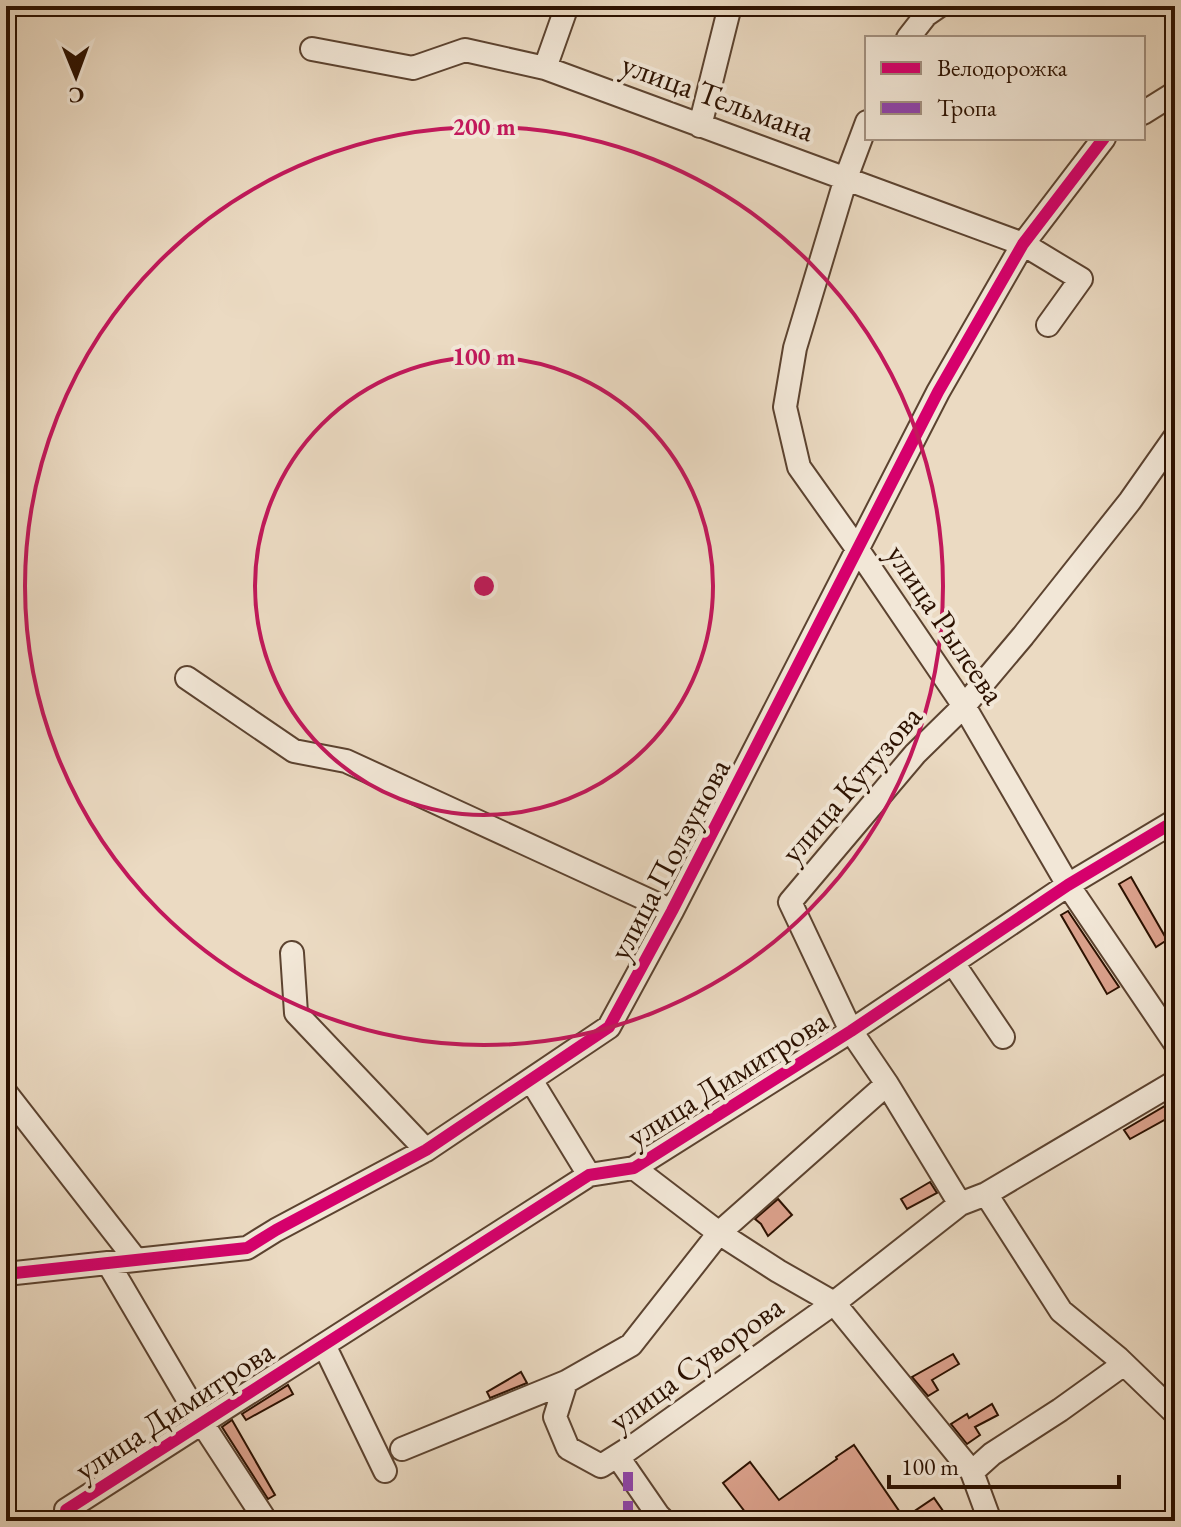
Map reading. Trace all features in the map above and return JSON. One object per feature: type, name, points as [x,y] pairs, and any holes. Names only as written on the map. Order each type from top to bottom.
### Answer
[{"type":"street","points":[[545,68],[567,6]]},
{"type":"street","points":[[700,126],[730,6]]},
{"type":"street","points":[[910,36],[926,15],[939,6]]},
{"type":"street","name":"улица Тельмана","points":[[312,49],[413,68],[465,50],[545,68],[1023,244],[1081,279],[1048,325]]},
{"type":"street","points":[[1145,112],[1175,93]]},
{"type":"street","name":"улица Рылеева","points":[[865,127],[846,178],[795,348],[785,407],[799,467],[964,706],[1068,885],[1175,1043]]},
{"type":"street","name":"улица Ползунова","points":[[6,1274],[247,1248],[426,1150],[609,1027],[672,911],[938,392],[1023,244],[1102,140]]},
{"type":"street","name":"улица Кутузова","points":[[960,1204],[851,1031],[790,902],[915,754],[964,706],[1023,636],[1120,513],[1175,437]]},
{"type":"street","name":"улица Ползунова","points":[[187,678],[294,751],[346,761],[672,911]]},
{"type":"street","name":"улица Димитрова","points":[[61,1517],[589,1175],[634,1168],[851,1031],[1068,885],[1175,821]]},
{"type":"street","points":[[292,953],[296,1013],[426,1150]]},
{"type":"street","points":[[953,963],[1003,1037]]},
{"type":"street","points":[[531,1080],[589,1175]]},
{"type":"street","name":"улица Суворова","points":[[664,1521],[618,1457],[834,1303],[960,1204],[986,1194],[1175,1082]]},
{"type":"street","points":[[402,1449],[566,1382],[631,1345],[719,1233],[887,1084]]},
{"type":"street","points":[[6,1093],[136,1260]]},
{"type":"street","points":[[634,1168],[719,1233],[834,1303]]},
{"type":"street","points":[[986,1194],[1061,1311],[1124,1364],[1175,1413]]},
{"type":"street","points":[[108,1263],[202,1423],[266,1521]]},
{"type":"street","name":"улица Суворова","points":[[834,1303],[972,1472],[990,1521]]},
{"type":"street","points":[[324,1345],[385,1471]]},
{"type":"street","points":[[972,1472],[992,1454],[1124,1364]]},
{"type":"street","points":[[566,1382],[555,1417],[568,1448],[601,1466],[628,1449]]},
{"type":"building","points":[[1131,877],[1167,940],[1156,947],[1119,884]]},
{"type":"building","points":[[1068,911],[1119,987],[1107,994],[1061,915]]},
{"type":"building","points":[[1170,1103],[1175,1114],[1130,1139],[1124,1130]]},
{"type":"building","points":[[930,1182],[937,1193],[907,1209],[901,1199]]},
{"type":"building","points":[[778,1199],[792,1215],[768,1236],[755,1219]]},
{"type":"building","points":[[953,1354],[959,1364],[932,1380],[938,1390],[928,1396],[912,1377]]},
{"type":"building","points":[[521,1372],[527,1383],[490,1398],[487,1392]]},
{"type":"building","points":[[288,1385],[293,1394],[246,1420],[242,1414]]},
{"type":"building","points":[[992,1404],[998,1415],[975,1427],[980,1435],[967,1444],[951,1424],[967,1414],[969,1418]]},
{"type":"building","points":[[232,1420],[275,1495],[268,1499],[222,1427]]},
{"type":"building","points":[[854,1445],[904,1518],[934,1498],[950,1521],[752,1521],[723,1483],[750,1462],[779,1500]]},
{"type":"marked path","points":[[628,1472],[628,1521]]},
{"type":"cycle path","points":[[6,1274],[247,1248],[426,1150],[609,1027],[672,911],[938,392],[1023,244],[1102,140]]},
{"type":"cycle path","points":[[66,1521],[66,1510],[589,1175],[634,1168],[851,1031],[1068,885],[1175,821]]}]
